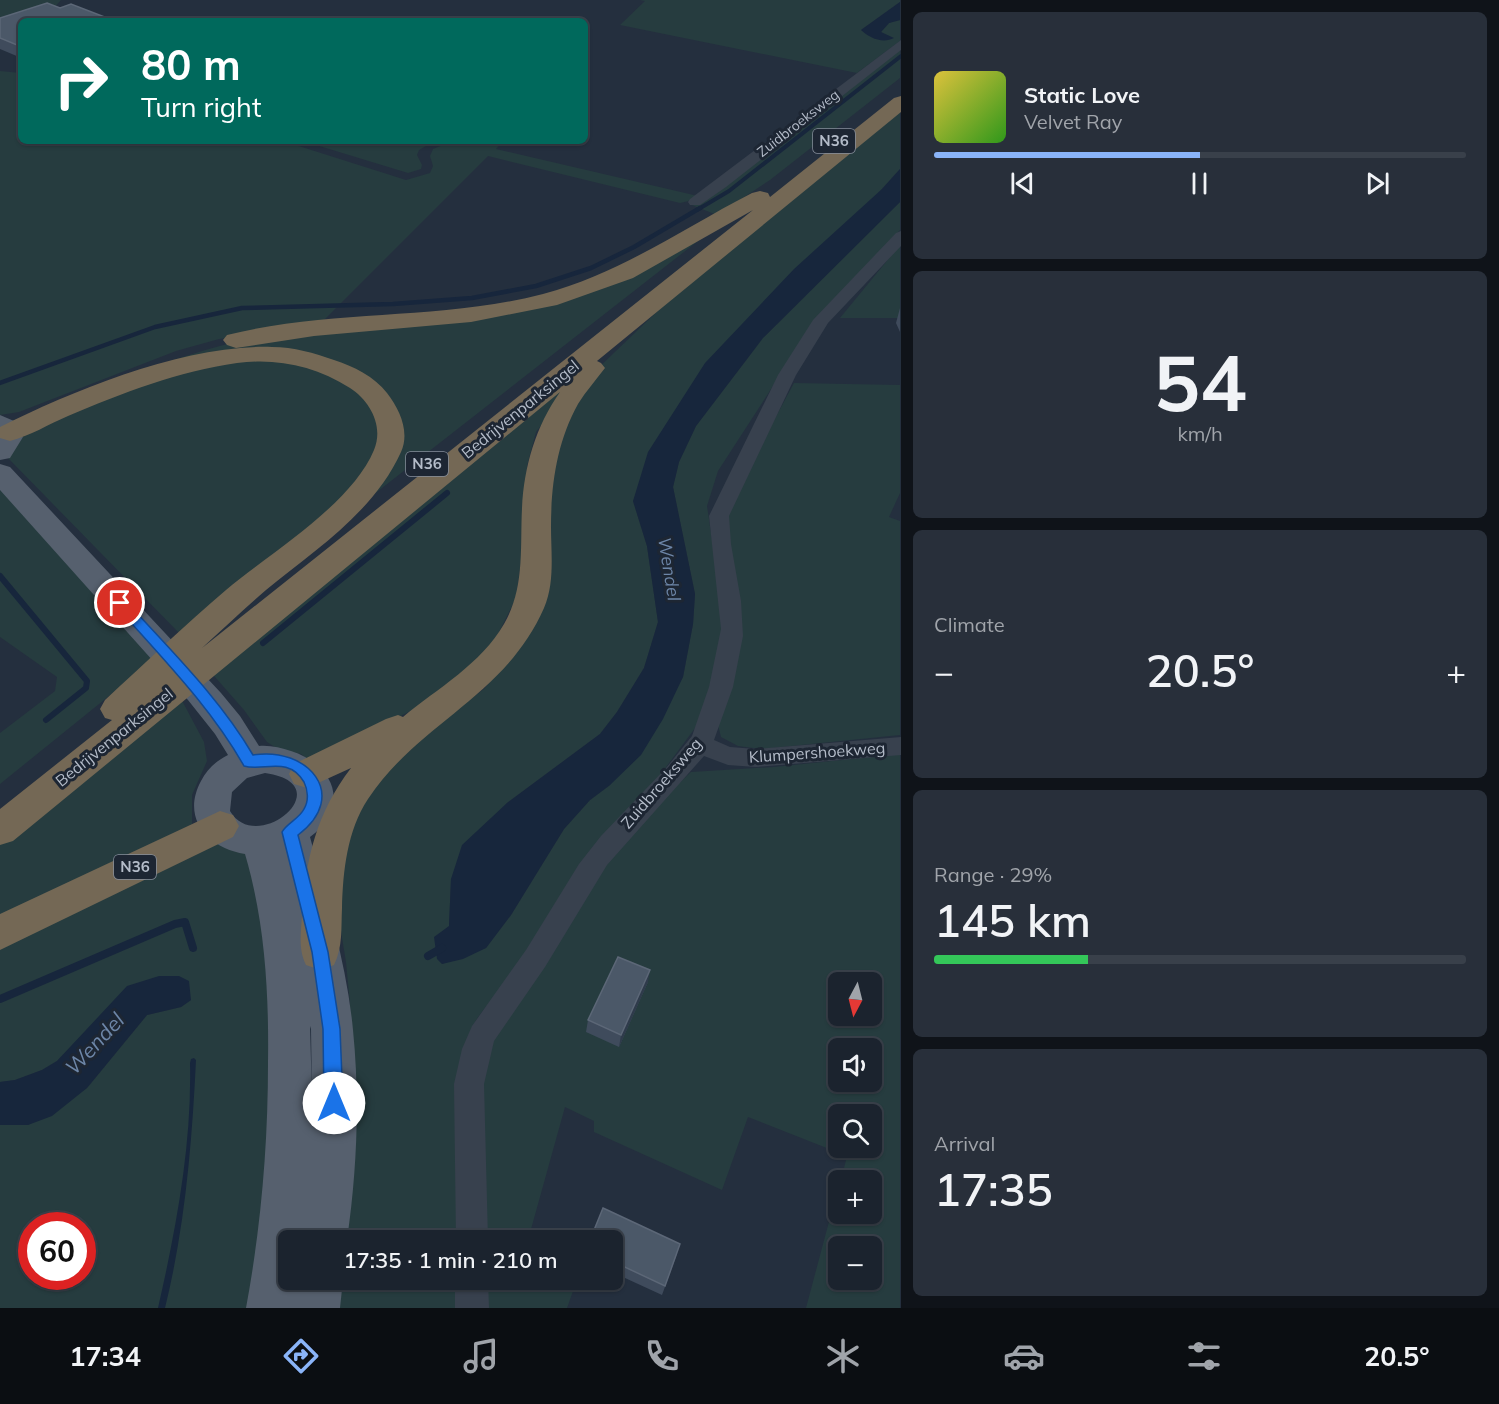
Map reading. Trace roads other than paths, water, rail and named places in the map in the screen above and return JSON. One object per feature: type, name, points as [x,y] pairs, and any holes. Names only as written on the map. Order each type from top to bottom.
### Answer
[{"type":"highway","name":"Bedrijvenparksingel","points":[[0,805],[224,624],[900,89]]},
{"type":"highway","name":"Bedrijvenparksingel","points":[[0,830],[900,102]]},
{"type":"highway","name":"N36","points":[[2,433],[148,365],[217,344],[282,332],[465,317],[548,300],[626,272],[726,214],[768,194]]},
{"type":"highway","name":"N36","points":[[307,774],[437,708],[473,683],[509,644],[531,602],[537,557],[536,498],[541,465],[550,433],[563,404],[590,370],[638,327],[673,286]]},
{"type":"highway","name":"N36","points":[[2,433],[155,373],[204,359],[239,355],[279,355],[312,360],[334,368],[353,377],[376,395],[387,414],[391,431],[389,448],[374,476],[337,515],[238,597],[87,736]]},
{"type":"highway","points":[[320,952],[325,868],[340,813],[365,774],[437,708]]},
{"type":"highway","name":"N36","points":[[0,933],[220,826]]},
{"type":"main road","points":[[0,473],[151,635],[213,707],[232,732],[249,762]]},
{"type":"main road","points":[[265,759],[281,760],[295,765],[307,774],[313,785],[315,798],[312,811],[303,823],[275,836],[231,834],[220,826],[213,815],[211,802],[214,789],[228,773],[249,762],[265,759]]},
{"type":"main road","points":[[275,836],[320,952],[332,1029],[333,1162],[324,1230]]},
{"type":"main road","points":[[271,1308],[282,1252],[290,1155],[290,1032],[285,946],[276,891],[275,836]]},
{"type":"main road","points":[[315,1308],[318,1290]]},
{"type":"street","name":"Zuidbroeksweg","points":[[695,202],[900,44]]},
{"type":"street","name":"Zuidbroeksweg","points":[[472,1230],[469,1084],[471,1062],[479,1039],[491,1016],[524,976],[545,945],[598,858],[626,823],[659,790],[699,744],[720,688],[729,655],[732,628],[718,538],[719,516],[787,375],[821,320],[900,236]]},
{"type":"street","name":"Klumpershoekweg","points":[[699,744],[728,756],[756,758],[900,746]]},
{"type":"street","points":[[472,1290],[472,1308]]},
{"type":"water","points":[[900,2],[900,20],[889,23],[881,32],[894,38],[876,39],[861,30]]},
{"type":"water","points":[[900,169],[900,202],[763,338],[696,426],[679,462],[673,487],[695,594],[693,624],[683,677],[663,719],[641,755],[610,785],[590,800],[564,829],[511,915],[486,948],[463,959],[442,964],[437,959],[434,937],[449,926],[451,879],[462,845],[507,803],[600,734],[617,712],[644,668],[658,622],[647,546],[633,501],[648,452],[705,363],[794,269],[882,189]]},
{"type":"water","points":[[159,976],[179,976],[189,981],[191,1000],[181,1007],[147,1015],[87,1088],[52,1116],[28,1125],[0,1125],[0,1082],[15,1080],[42,1070],[57,1061],[127,986]]},
{"type":"water","points":[[194,1058],[196,1060],[192,1122],[183,1216],[165,1308],[158,1308],[171,1248],[186,1156],[190,1063]]},
{"type":"waterway","points":[[697,210],[729,191],[901,56]]},
{"type":"waterway","points":[[0,383],[155,327],[242,308],[393,304],[472,298],[536,286],[591,268],[634,247],[700,208]]},
{"type":"waterway","points":[[263,643],[447,493]]},
{"type":"waterway","points":[[0,576],[87,681],[86,688],[46,720]]},
{"type":"waterway","points":[[0,999],[175,924],[185,922],[193,948]]},
{"type":"waterway","name":"Wendel","points":[[428,956],[442,948]]}]
